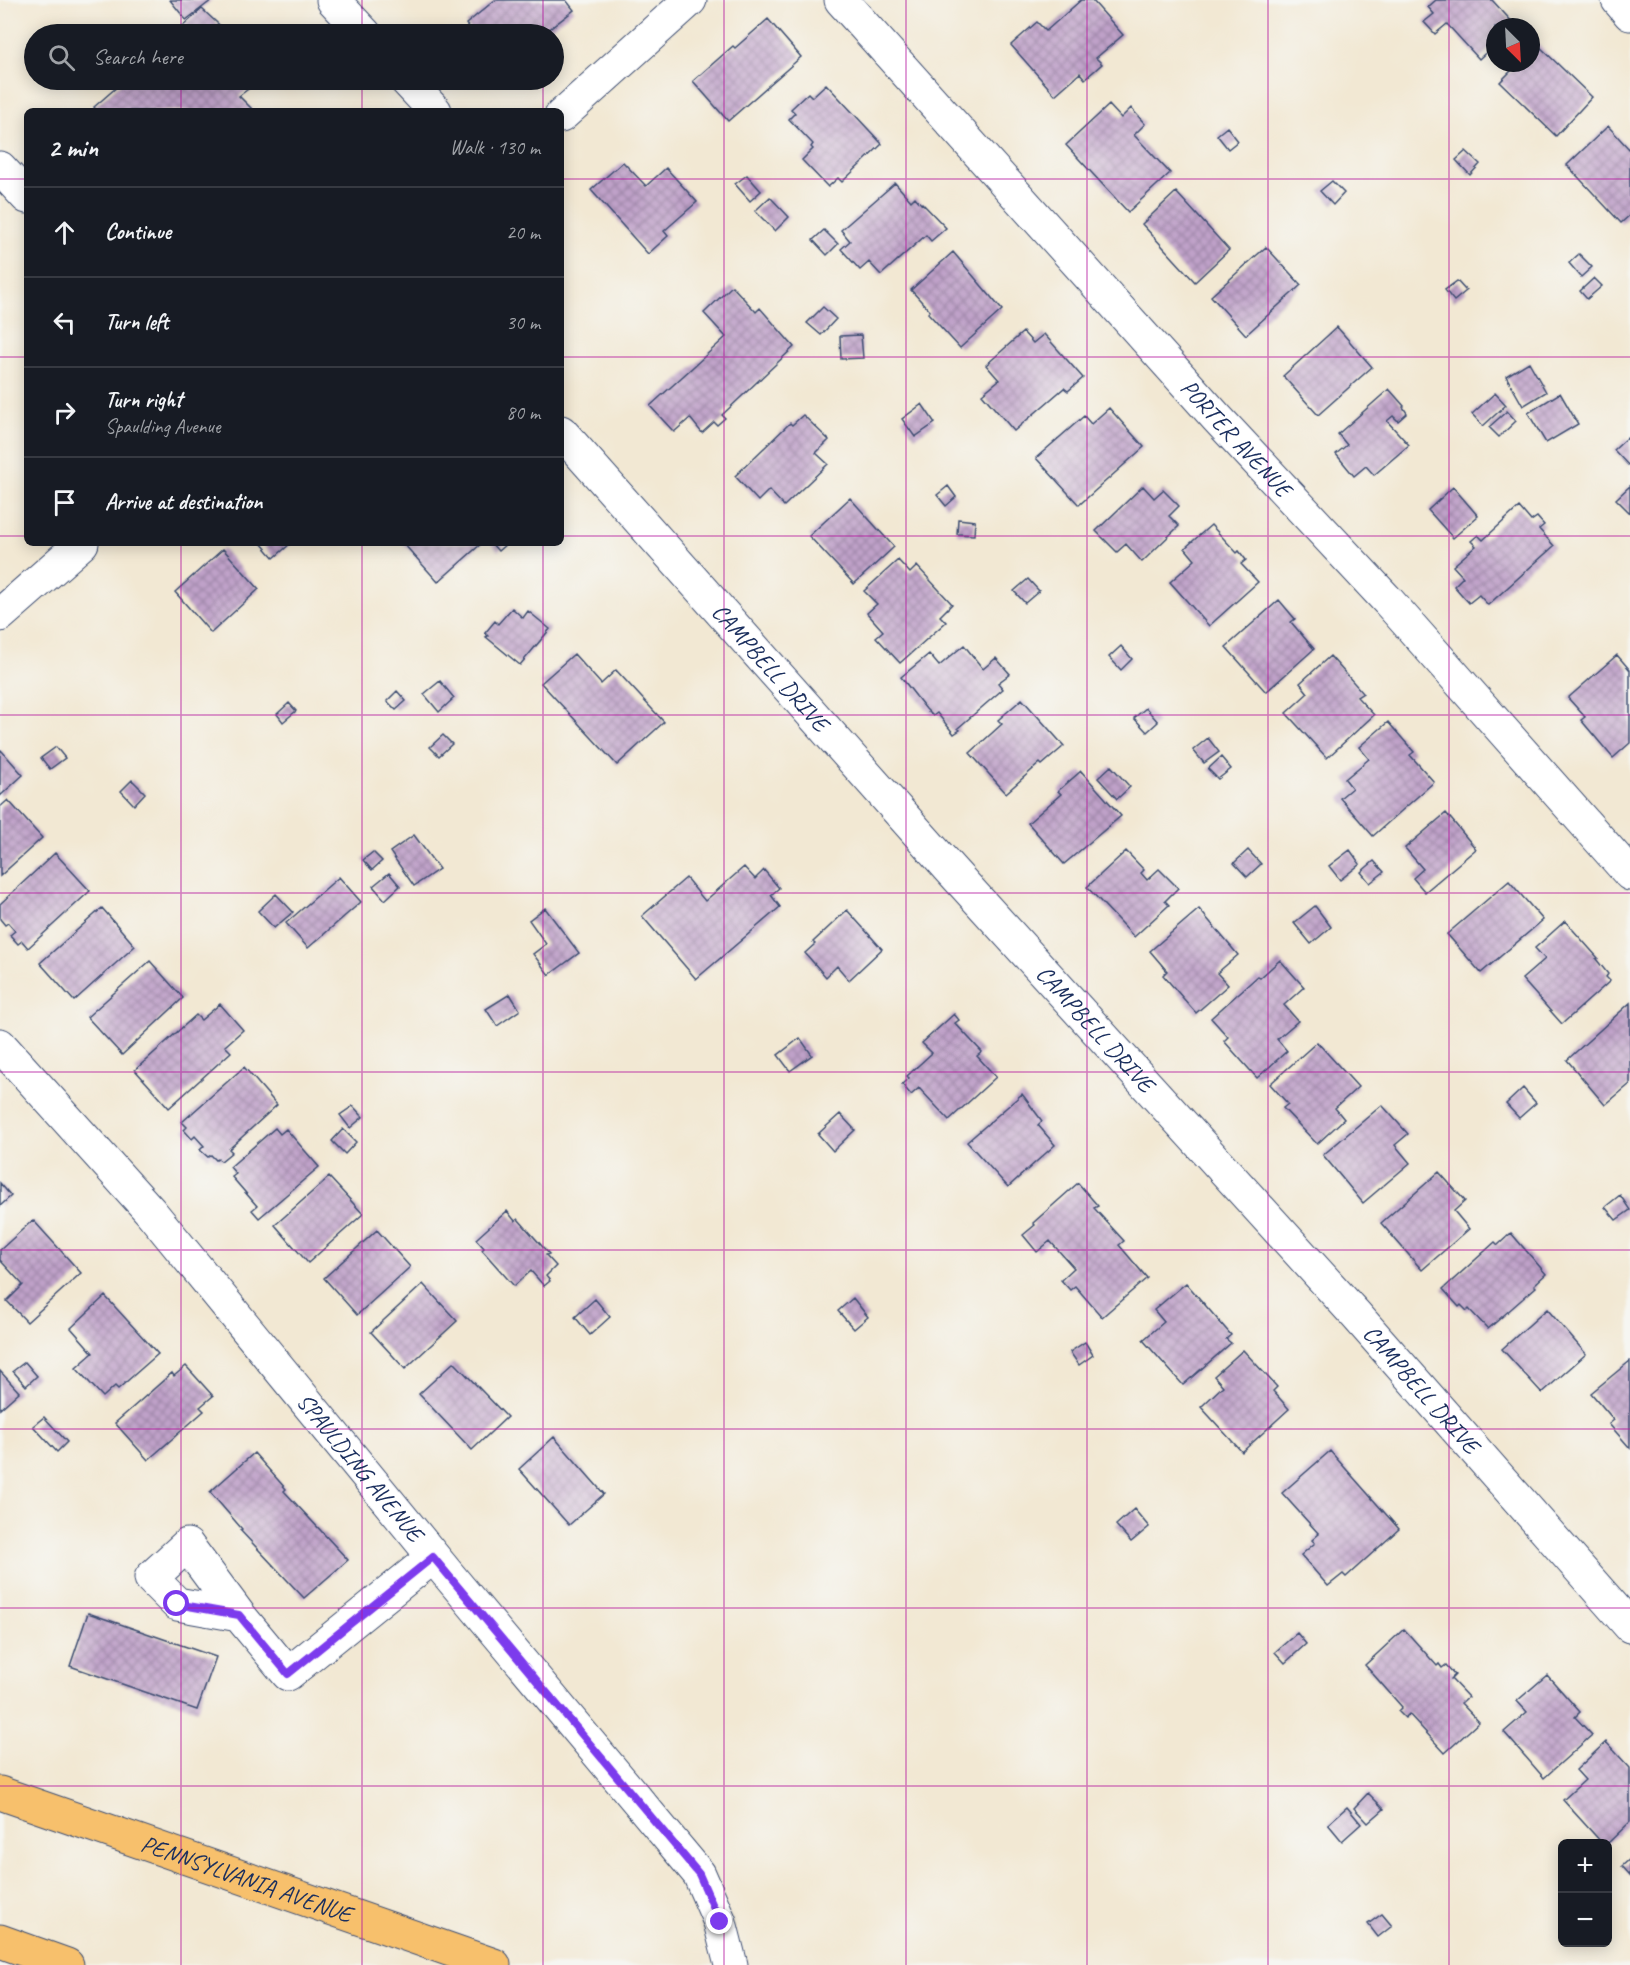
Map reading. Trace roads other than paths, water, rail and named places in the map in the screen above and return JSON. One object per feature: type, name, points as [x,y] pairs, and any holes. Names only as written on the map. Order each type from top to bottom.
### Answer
[{"type":"highway","name":"PENNSYLVANIA AVENUE","points":[[0,1793],[494,1965]]},
{"type":"highway","points":[[0,1941],[67,1965]]},
{"type":"street","points":[[333,0],[355,24]]},
{"type":"street","points":[[564,113],[690,0]]},
{"type":"street","name":"PORTER AVENUE","points":[[841,0],[1217,418],[1388,601],[1630,874]]},
{"type":"street","points":[[1618,0],[1630,14]]},
{"type":"street","points":[[0,168],[24,194]]},
{"type":"street","name":"CAMPBELL DRIVE","points":[[564,435],[950,869],[1356,1315],[1630,1626]]},
{"type":"street","points":[[0,615],[79,546]]},
{"type":"street","name":"SPAULDING AVENUE","points":[[0,1045],[150,1211],[433,1557],[699,1874],[720,1922],[731,1965]]},
{"type":"street","points":[[239,1615],[288,1674],[433,1557]]}]
